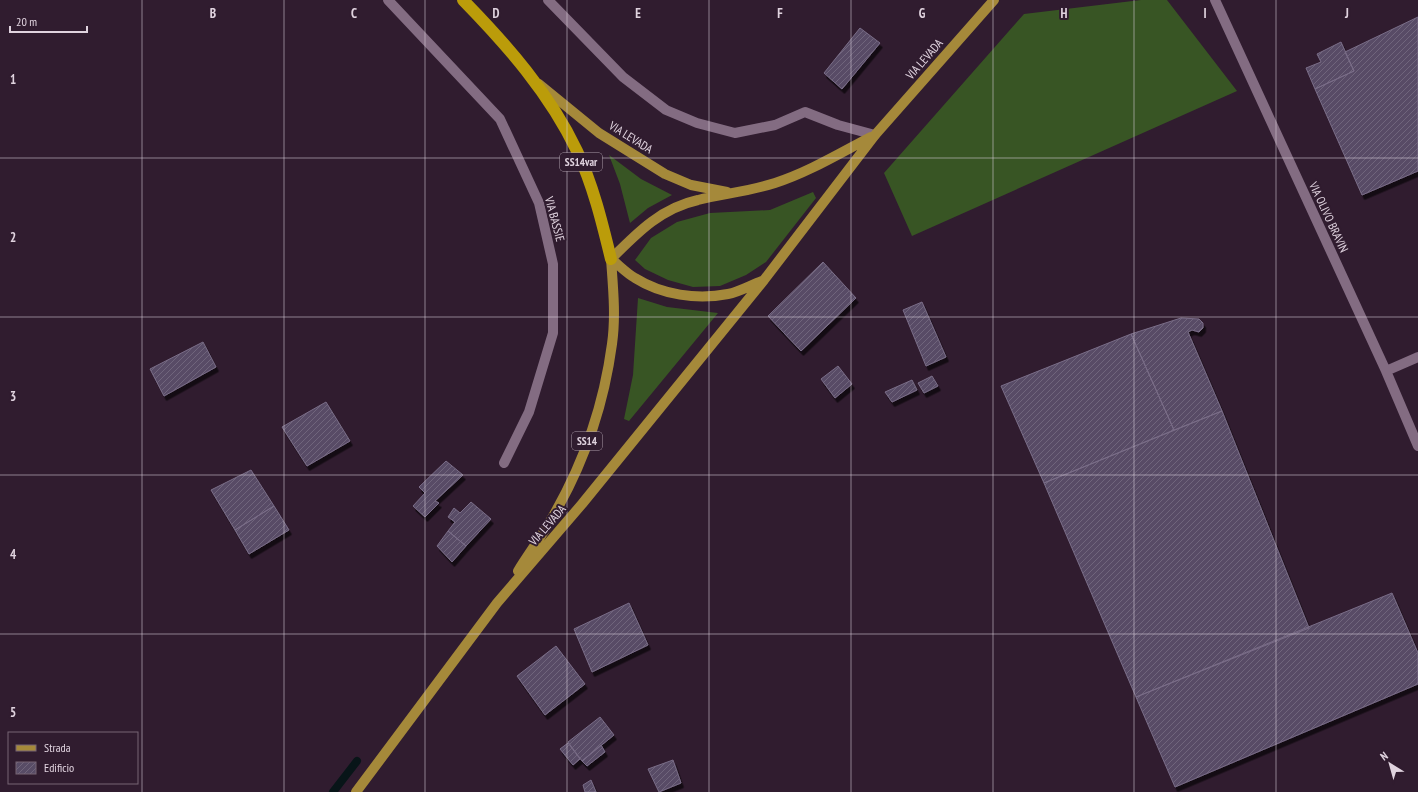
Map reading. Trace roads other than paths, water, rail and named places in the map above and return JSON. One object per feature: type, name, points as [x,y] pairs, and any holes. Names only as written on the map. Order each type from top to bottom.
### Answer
[{"type":"highway","name":"SS14var","points":[[463,0],[495,32],[530,76],[558,117],[577,152],[600,213],[611,259]]},
{"type":"main road","name":"VIA LEVADA","points":[[356,792],[497,603],[582,504],[764,280],[875,135],[994,0]]},
{"type":"main road","name":"VIA LEVADA","points":[[530,76],[599,133],[665,174],[691,185],[733,193]]},
{"type":"main road","name":"VIA LEVADA","points":[[611,259],[644,226],[668,211],[696,200],[774,183],[812,168],[875,135]]},
{"type":"main road","points":[[611,259],[635,278],[663,291],[684,296],[729,294],[764,280]]},
{"type":"main road","name":"SS14","points":[[497,603],[553,517],[578,467],[596,419],[607,374],[612,342],[614,297],[611,259]]},
{"type":"street","name":"VIA BASSIE","points":[[388,0],[500,119],[539,203],[553,264],[552,333],[529,412],[504,463]]},
{"type":"street","points":[[548,0],[623,77],[672,113],[697,123],[735,133],[775,124],[805,112],[838,125],[875,135]]},
{"type":"street","name":"VIA OLIVO BRAVIN","points":[[1215,0],[1386,371],[1418,446]]},
{"type":"street","points":[[1386,371],[1418,357]]},
{"type":"waterway","points":[[333,792],[357,761]]}]
